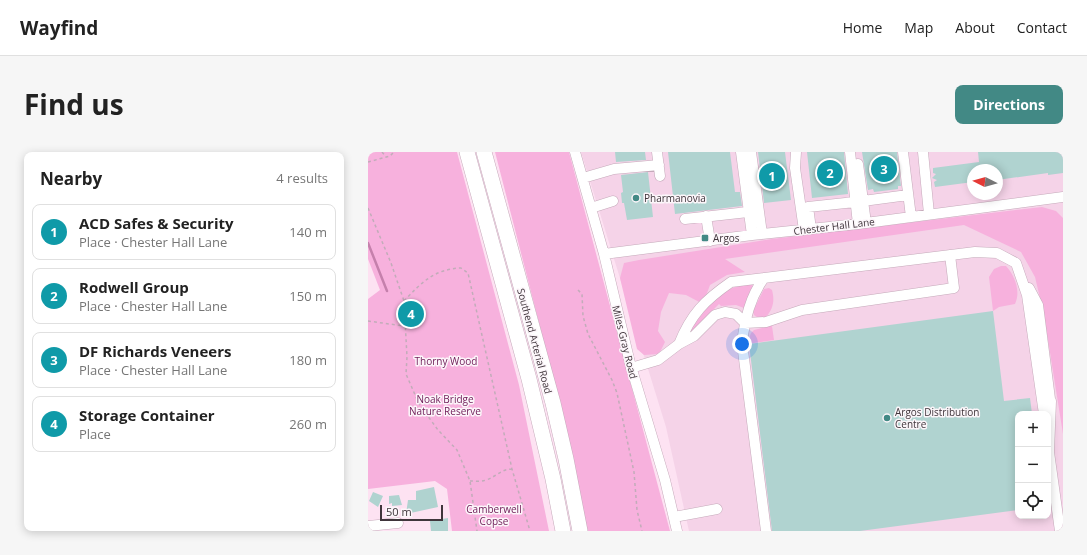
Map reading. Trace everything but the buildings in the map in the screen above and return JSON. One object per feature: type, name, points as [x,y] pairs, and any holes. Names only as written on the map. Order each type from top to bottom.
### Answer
[{"type":"highway","name":"Southend Arterial Road","points":[[467,152],[529,379],[553,479],[563,531]]},
{"type":"highway","name":"Southend Arterial Road","points":[[484,152],[553,404],[566,459],[580,531]]},
{"type":"street","name":"Miles Gray Road","points":[[575,152],[604,254],[631,368],[665,480],[677,531]]},
{"type":"street","points":[[657,152],[660,176]]},
{"type":"street","points":[[741,152],[748,212],[757,235]]},
{"type":"street","points":[[751,152],[757,235]]},
{"type":"street","points":[[796,152],[795,168],[808,230]]},
{"type":"street","points":[[850,152],[862,223]]},
{"type":"street","points":[[856,152],[859,201]]},
{"type":"street","points":[[903,152],[911,217]]},
{"type":"street","points":[[923,152],[929,214]]},
{"type":"street","points":[[583,178],[614,169],[659,165]]},
{"type":"street","points":[[808,230],[808,208],[908,195]]},
{"type":"street","name":"Chester Hall Lane","points":[[604,254],[808,230],[1063,197]]},
{"type":"street","points":[[591,208],[613,201]]},
{"type":"street","points":[[685,219],[748,212]]},
{"type":"street","points":[[706,216],[710,241]]},
{"type":"street","points":[[679,344],[685,328],[703,304],[711,296],[731,282],[974,252],[997,253],[1016,263],[1038,305],[1051,400],[1049,447]]},
{"type":"street","points":[[744,323],[766,322],[802,310],[954,288],[950,255]]},
{"type":"street","points":[[1016,263],[1027,295],[1044,411]]},
{"type":"street","points":[[764,278],[756,290],[744,323],[742,343],[766,531]]},
{"type":"street","points":[[631,368],[658,360],[679,344],[694,336],[715,315],[726,312],[736,314],[744,323]]},
{"type":"street","points":[[1051,464],[1060,531]]},
{"type":"street","points":[[674,517],[717,509]]},
{"type":"street","points":[[368,526],[395,524]]},
{"type":"path","points":[[382,152],[386,157]]},
{"type":"path","points":[[368,162],[390,156],[394,152]]},
{"type":"path","points":[[368,208],[391,263],[404,301],[404,326],[407,357],[406,374],[419,404],[438,430],[457,450],[470,481],[476,531]]},
{"type":"path","points":[[404,301],[424,280],[440,271],[461,268],[468,273],[512,469],[530,531]]},
{"type":"path","points":[[578,290],[582,294],[583,316],[588,334],[612,380],[617,393],[634,472],[637,510],[642,531]]},
{"type":"path","points":[[368,321],[404,326]]},
{"type":"path","points":[[470,481],[480,482],[505,469],[512,469]]},
{"type":"shaded area","points":[[581,152],[1063,152],[1063,531],[689,531],[666,427]]},
{"type":"green space","name":"Noak Bridge Nature Reserve","points":[[368,152],[457,152],[519,385],[549,531],[452,531],[447,489],[435,481],[368,489],[368,299],[380,290],[368,259]]},
{"type":"green space","points":[[495,152],[569,152],[670,531],[586,531],[565,424]]},
{"type":"green space","points":[[1042,207],[1056,211],[1063,218],[1063,434],[1044,315],[1035,277],[1021,252],[964,225],[725,259],[745,272],[727,275],[710,285],[703,304],[686,295],[669,293],[661,312],[658,331],[665,342],[659,354],[644,355],[637,349],[620,278],[624,263],[772,239]]},
{"type":"green space","points":[[1001,266],[1006,266],[1012,274],[1017,289],[1017,299],[1015,304],[999,307],[993,311],[989,277],[994,269]]},
{"type":"green space","points":[[747,283],[752,284],[753,287],[744,308],[736,305],[721,306],[719,304],[712,311],[713,313],[693,331],[690,330],[708,306],[727,290]]},
{"type":"green space","points":[[769,288],[772,290],[773,305],[766,317],[760,319],[754,315],[753,311],[764,289]]},
{"type":"green space","points":[[772,326],[774,340],[747,344],[751,333],[754,330]]},
{"type":"waterway","points":[[368,243],[387,291]]},
{"type":"place","name":"DF Richards Veneers","points":[[884,169]]},
{"type":"place","name":"Rodwell Group","points":[[830,173]]},
{"type":"place","name":"ACD Safes & Security","points":[[772,176]]},
{"type":"place","name":"Pharmanovia","points":[[636,198]]},
{"type":"place","name":"Argos","points":[[705,238]]},
{"type":"place","name":"Storage Container","points":[[411,314]]},
{"type":"place","name":"Argos Distribution Centre","points":[[887,418]]},
{"type":"park label","name":"Thorny Wood","points":[[446,361]]},
{"type":"park label","name":"Camberwell Copse","points":[[494,514]]}]
